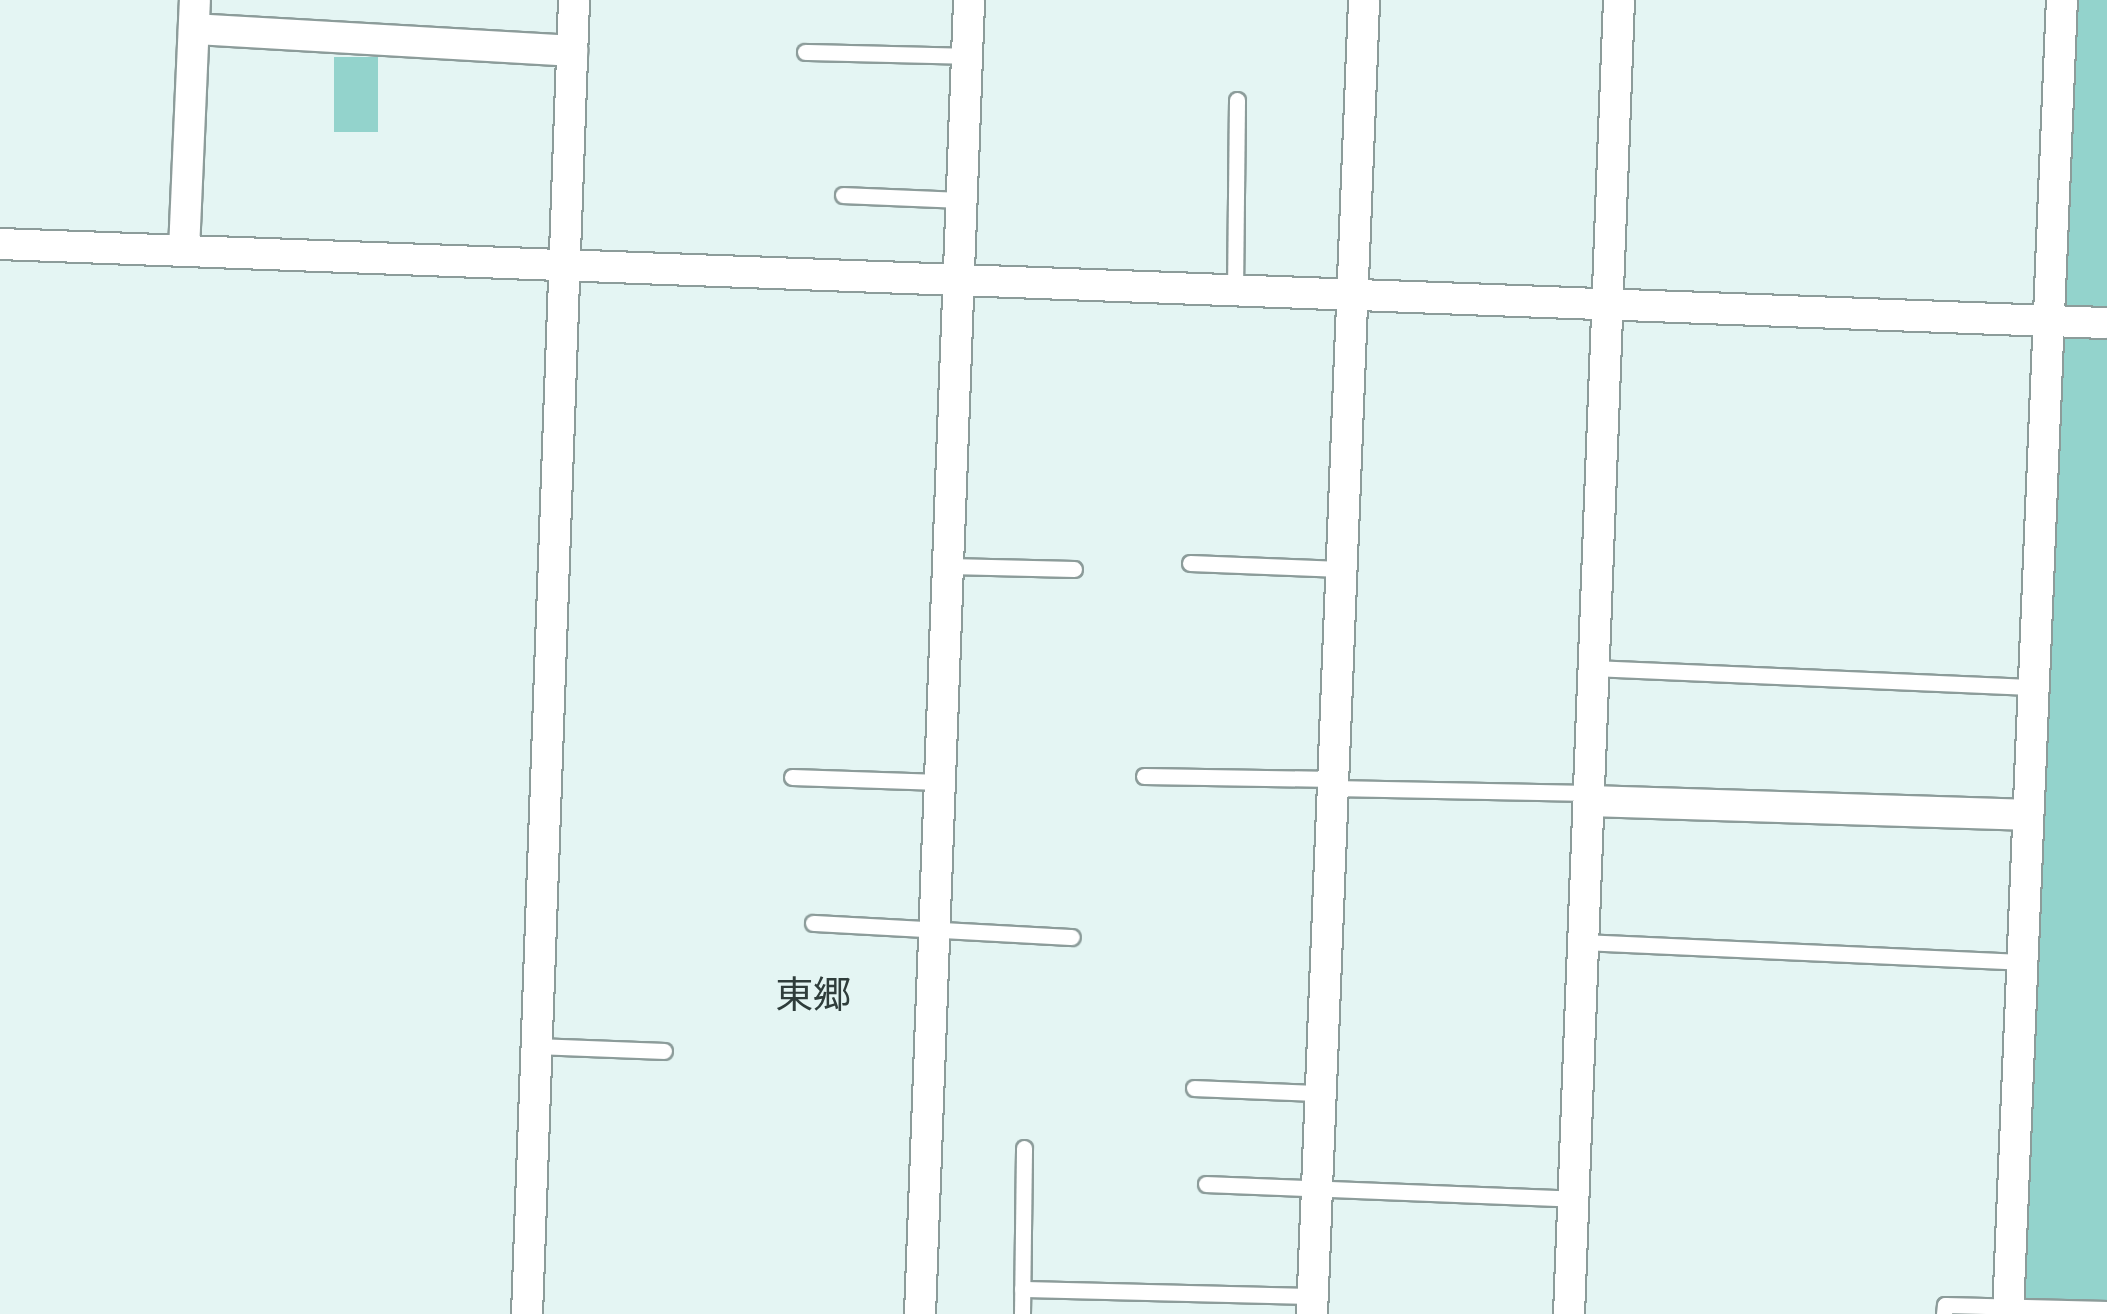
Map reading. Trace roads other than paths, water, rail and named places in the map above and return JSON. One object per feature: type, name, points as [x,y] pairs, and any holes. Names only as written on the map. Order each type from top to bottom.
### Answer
[{"type":"street","points":[[527,1314],[574,0]]},
{"type":"street","points":[[920,1314],[961,284],[960,200],[968,0]]},
{"type":"street","points":[[1313,1305],[1364,0]]},
{"type":"street","points":[[1569,1314],[1618,0]]},
{"type":"street","points":[[2008,1310],[2044,321],[2062,0]]},
{"type":"street","points":[[184,250],[195,15],[572,51]]},
{"type":"street","points":[[0,244],[564,263],[961,284],[2107,323]]},
{"type":"street","points":[[1590,797],[2025,815]]},
{"type":"lane","points":[[805,52],[966,56]]},
{"type":"lane","points":[[1236,292],[1237,100]]},
{"type":"lane","points":[[843,194],[960,200]]},
{"type":"lane","points":[[1190,564],[1341,569]]},
{"type":"lane","points":[[949,566],[1074,569]]},
{"type":"lane","points":[[1594,668],[2029,687]]},
{"type":"lane","points":[[1144,776],[1590,797]]},
{"type":"lane","points":[[792,777],[940,782]]},
{"type":"lane","points":[[812,923],[1072,937]]},
{"type":"lane","points":[[1584,942],[2020,962]]},
{"type":"lane","points":[[536,1046],[664,1052]]},
{"type":"lane","points":[[1194,1088],[1321,1092]]},
{"type":"lane","points":[[1022,1314],[1024,1148]]},
{"type":"lane","points":[[1206,1184],[1574,1199]]},
{"type":"lane","points":[[1022,1289],[1313,1305]]},
{"type":"lane","points":[[1944,1314],[1945,1304],[2008,1310],[2107,1309]]},
{"type":"district","name":"東郷","points":[[813,997]]}]
